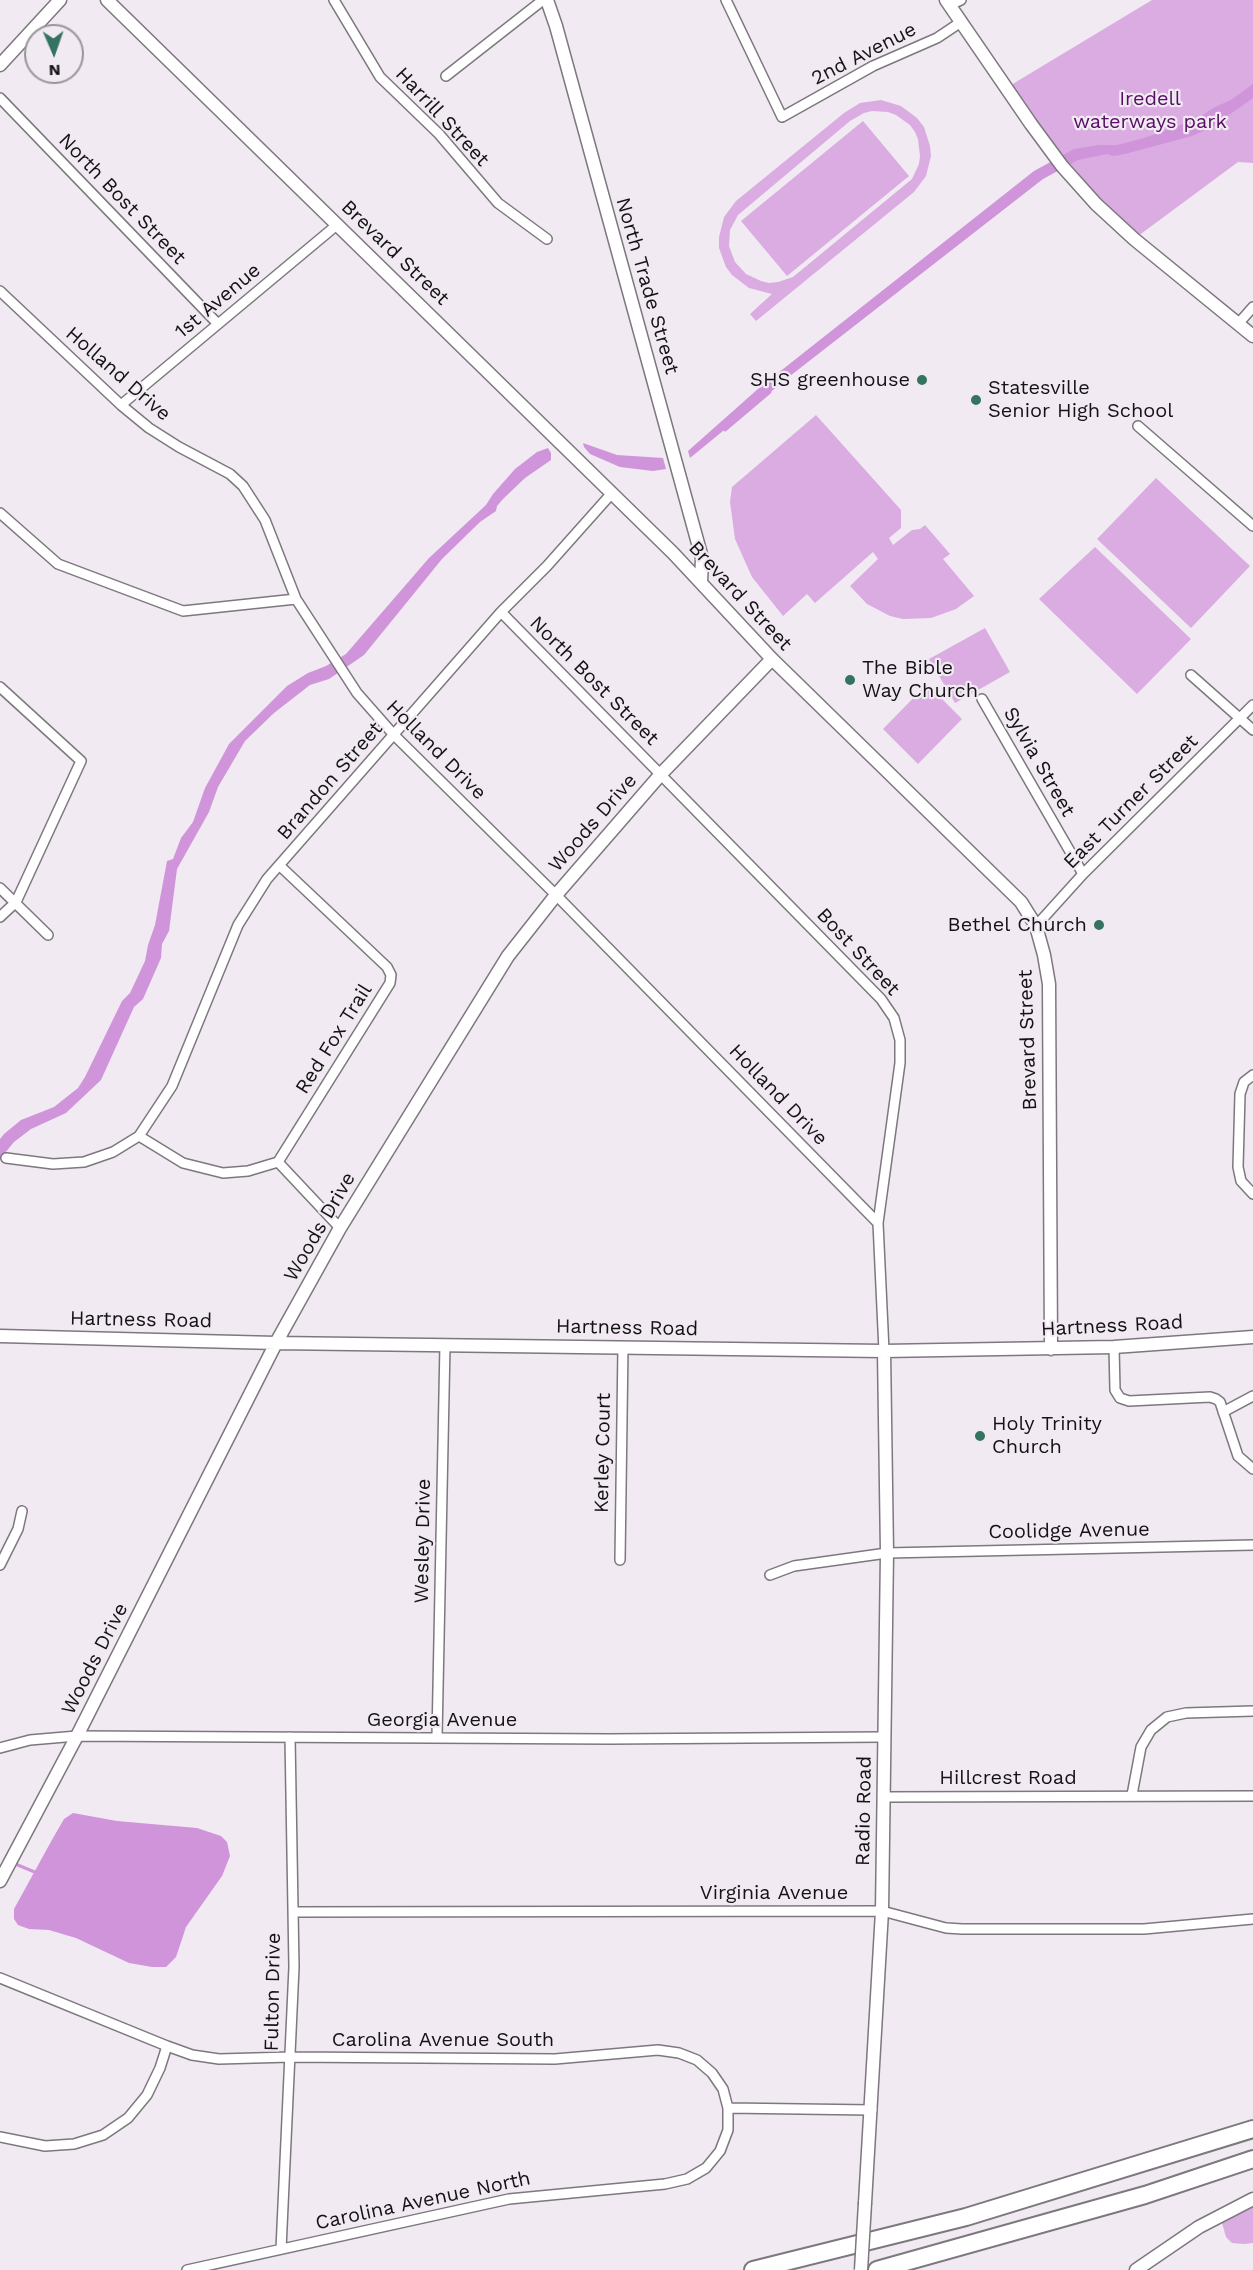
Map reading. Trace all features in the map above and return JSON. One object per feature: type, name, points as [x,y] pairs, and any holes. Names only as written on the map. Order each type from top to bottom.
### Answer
[{"type":"highway","points":[[753,2270],[966,2217],[1253,2129]]},
{"type":"highway","points":[[877,2270],[1135,2198],[1253,2159]]},
{"type":"street","points":[[0,65],[60,0]]},
{"type":"street","name":"Brevard Street","points":[[107,0],[612,493],[772,659],[1021,902],[1036,926],[1048,974],[1051,1014],[1051,1349]]},
{"type":"street","name":"Harrill Street","points":[[334,0],[380,77],[439,134],[498,203],[547,239]]},
{"type":"street","points":[[446,76],[545,0]]},
{"type":"street","name":"North Trade Street","points":[[545,0],[556,26],[702,558],[701,583]]},
{"type":"street","name":"2nd Avenue","points":[[729,1],[782,117],[873,66],[937,38],[961,22]]},
{"type":"street","points":[[952,2],[961,22],[1060,163],[1096,204],[1134,239],[1253,336]]},
{"type":"street","name":"North Bost Street","points":[[0,98],[218,324]]},
{"type":"street","name":"1st Avenue","points":[[121,405],[338,224]]},
{"type":"street","name":"Holland Drive","points":[[0,291],[121,405],[149,428],[230,474],[243,486],[266,520],[296,599],[357,693],[394,735],[556,895],[878,1223]]},
{"type":"street","points":[[1238,324],[1253,307]]},
{"type":"street","points":[[1138,426],[1253,526]]},
{"type":"street","name":"Brandon Street","points":[[139,1136],[172,1086],[238,925],[255,894],[501,612],[547,566],[612,493]]},
{"type":"street","points":[[0,513],[58,564],[183,611],[296,599]]},
{"type":"street","name":"North Bost Street","points":[[501,612],[661,774]]},
{"type":"street","name":"Woods Drive","points":[[0,1881],[77,1736],[276,1343],[340,1228],[508,956],[556,895],[661,774],[772,659]]},
{"type":"street","points":[[1191,675],[1253,730]]},
{"type":"street","points":[[0,687],[81,761],[16,902],[0,917]]},
{"type":"street","name":"Sylvia Street","points":[[982,699],[1083,874]]},
{"type":"street","name":"East Turner Street","points":[[1036,926],[1083,874],[1253,705]]},
{"type":"street","name":"Bost Street","points":[[661,774],[881,999],[894,1018],[900,1040],[900,1063],[878,1223],[884,1351]]},
{"type":"street","name":"Red Fox Trail","points":[[278,1162],[390,983],[391,975],[387,967],[279,865]]},
{"type":"street","points":[[0,888],[48,935]]},
{"type":"street","points":[[1253,1075],[1245,1082],[1240,1095],[1238,1167],[1241,1181],[1253,1194]]},
{"type":"street","points":[[6,1158],[53,1164],[84,1162],[113,1152],[139,1136],[183,1164],[224,1173],[248,1171],[278,1162],[340,1228]]},
{"type":"street","name":"Hartness Road","points":[[0,1336],[276,1343],[884,1351],[1114,1347],[1253,1337]]},
{"type":"street","name":"Wesley Drive","points":[[437,1737],[445,1345]]},
{"type":"street","name":"Kerley Court","points":[[620,1560],[623,1347]]},
{"type":"street","points":[[1114,1347],[1115,1390],[1120,1398],[1129,1401],[1210,1397],[1220,1402],[1238,1456],[1253,1469]]},
{"type":"street","name":"Radio Road","points":[[861,2270],[882,1911],[887,1553],[884,1351]]},
{"type":"street","points":[[1223,1412],[1253,1396]]},
{"type":"street","points":[[0,1565],[18,1529],[21,1511]]},
{"type":"street","name":"Coolidge Avenue","points":[[770,1575],[794,1566],[887,1553],[1253,1545]]},
{"type":"street","points":[[1132,1795],[1142,1747],[1151,1730],[1167,1718],[1186,1713],[1253,1711]]},
{"type":"street","name":"Georgia Avenue","points":[[0,1748],[30,1740],[77,1736],[884,1737]]},
{"type":"street","name":"Fulton Drive","points":[[281,2249],[294,1967],[290,1737]]},
{"type":"street","name":"Hillcrest Road","points":[[884,1797],[1253,1796]]},
{"type":"street","name":"Virginia Avenue","points":[[293,1912],[882,1911],[946,1928],[962,1929],[1144,1929],[1253,1919]]},
{"type":"street","name":"Carolina Avenue South","points":[[0,1978],[167,2046],[192,2055],[219,2059],[290,2057],[512,2060],[587,2057],[658,2050],[679,2052],[697,2060],[712,2073],[723,2089],[728,2108]]},
{"type":"street","points":[[0,2137],[45,2146],[74,2144],[103,2135],[128,2118],[147,2095],[160,2068],[167,2046]]},
{"type":"street","points":[[728,2108],[872,2110]]},
{"type":"street","name":"Carolina Avenue North","points":[[187,2270],[509,2199],[665,2184],[687,2179],[706,2168],[720,2151],[728,2130],[728,2108]]},
{"type":"street","points":[[1136,2270],[1199,2227],[1253,2199]]},
{"type":"green space","name":"Iredell waterways park","points":[[1152,0],[1253,0],[1253,163],[1238,162],[1134,239],[1006,88]]},
{"type":"green space","points":[[881,100],[901,106],[917,118],[924,127],[930,146],[931,156],[926,176],[914,192],[756,321],[750,314],[772,294],[749,288],[732,275],[726,267],[719,248],[724,217],[736,201],[844,113],[860,103]],"holes":[[[872,111],[888,112],[910,125],[918,139],[919,164],[912,179],[793,277],[769,283],[746,274],[735,262],[729,246],[730,230],[738,215],[850,121]]]},
{"type":"green space","points":[[863,121],[909,176],[787,276],[741,221]]},
{"type":"green space","points":[[816,415],[901,510],[901,528],[889,538],[893,545],[912,530],[920,529],[925,525],[950,554],[943,559],[974,596],[956,609],[931,618],[903,619],[890,616],[867,604],[850,586],[878,559],[873,552],[815,603],[807,594],[783,616],[752,577],[735,539],[730,502],[732,487]]},
{"type":"green space","points":[[1156,478],[1250,566],[1191,628],[1097,539]]},
{"type":"green space","points":[[1095,547],[1191,639],[1137,694],[1039,599]]},
{"type":"green space","points":[[985,628],[1010,672],[955,703],[929,659]]},
{"type":"green space","points":[[927,684],[962,719],[918,764],[883,729]]},
{"type":"green space","points":[[1253,2204],[1253,2243],[1232,2243],[1226,2237],[1220,2216]]},
{"type":"shaded area","points":[[1253,84],[1253,98],[1212,127],[1192,136],[1125,154],[1114,156],[1107,154],[1078,160],[1043,179],[790,376],[690,458],[688,451],[759,388],[1034,171],[1074,149],[1117,145],[1199,118],[1213,108],[1231,100]]},
{"type":"shaded area","points":[[583,443],[617,455],[663,458],[666,469],[653,471],[620,467],[590,454]]},
{"type":"shaded area","points":[[548,448],[551,460],[525,478],[503,499],[496,511],[480,522],[442,559],[364,655],[329,679],[310,685],[274,713],[245,741],[218,787],[209,812],[177,869],[169,931],[162,944],[161,958],[143,999],[134,1007],[101,1080],[66,1113],[31,1129],[14,1142],[0,1159],[0,1139],[4,1134],[21,1120],[54,1107],[78,1088],[85,1077],[122,1001],[130,993],[145,961],[155,925],[167,861],[173,859],[181,838],[193,822],[205,788],[229,744],[287,686],[346,654],[429,558],[486,505],[515,469],[537,452]]},
{"type":"shaded area","points":[[73,1813],[117,1821],[197,1828],[221,1836],[227,1842],[230,1856],[222,1876],[186,1927],[176,1957],[166,1967],[129,1963],[76,1938],[49,1930],[29,1929],[18,1925],[14,1919],[14,1909],[53,1838],[64,1819]]},
{"type":"waterway","points":[[725,430],[770,392]]},
{"type":"waterway","points":[[13,1863],[37,1873]]},
{"type":"place","name":"SHS greenhouse","points":[[922,380]]},
{"type":"place","name":"Statesville Senior High School","points":[[976,400]]},
{"type":"place","name":"The Bible Way Church","points":[[850,680]]},
{"type":"place","name":"Bethel Church","points":[[1099,925]]},
{"type":"place","name":"Holy Trinity Church","points":[[980,1436]]}]
